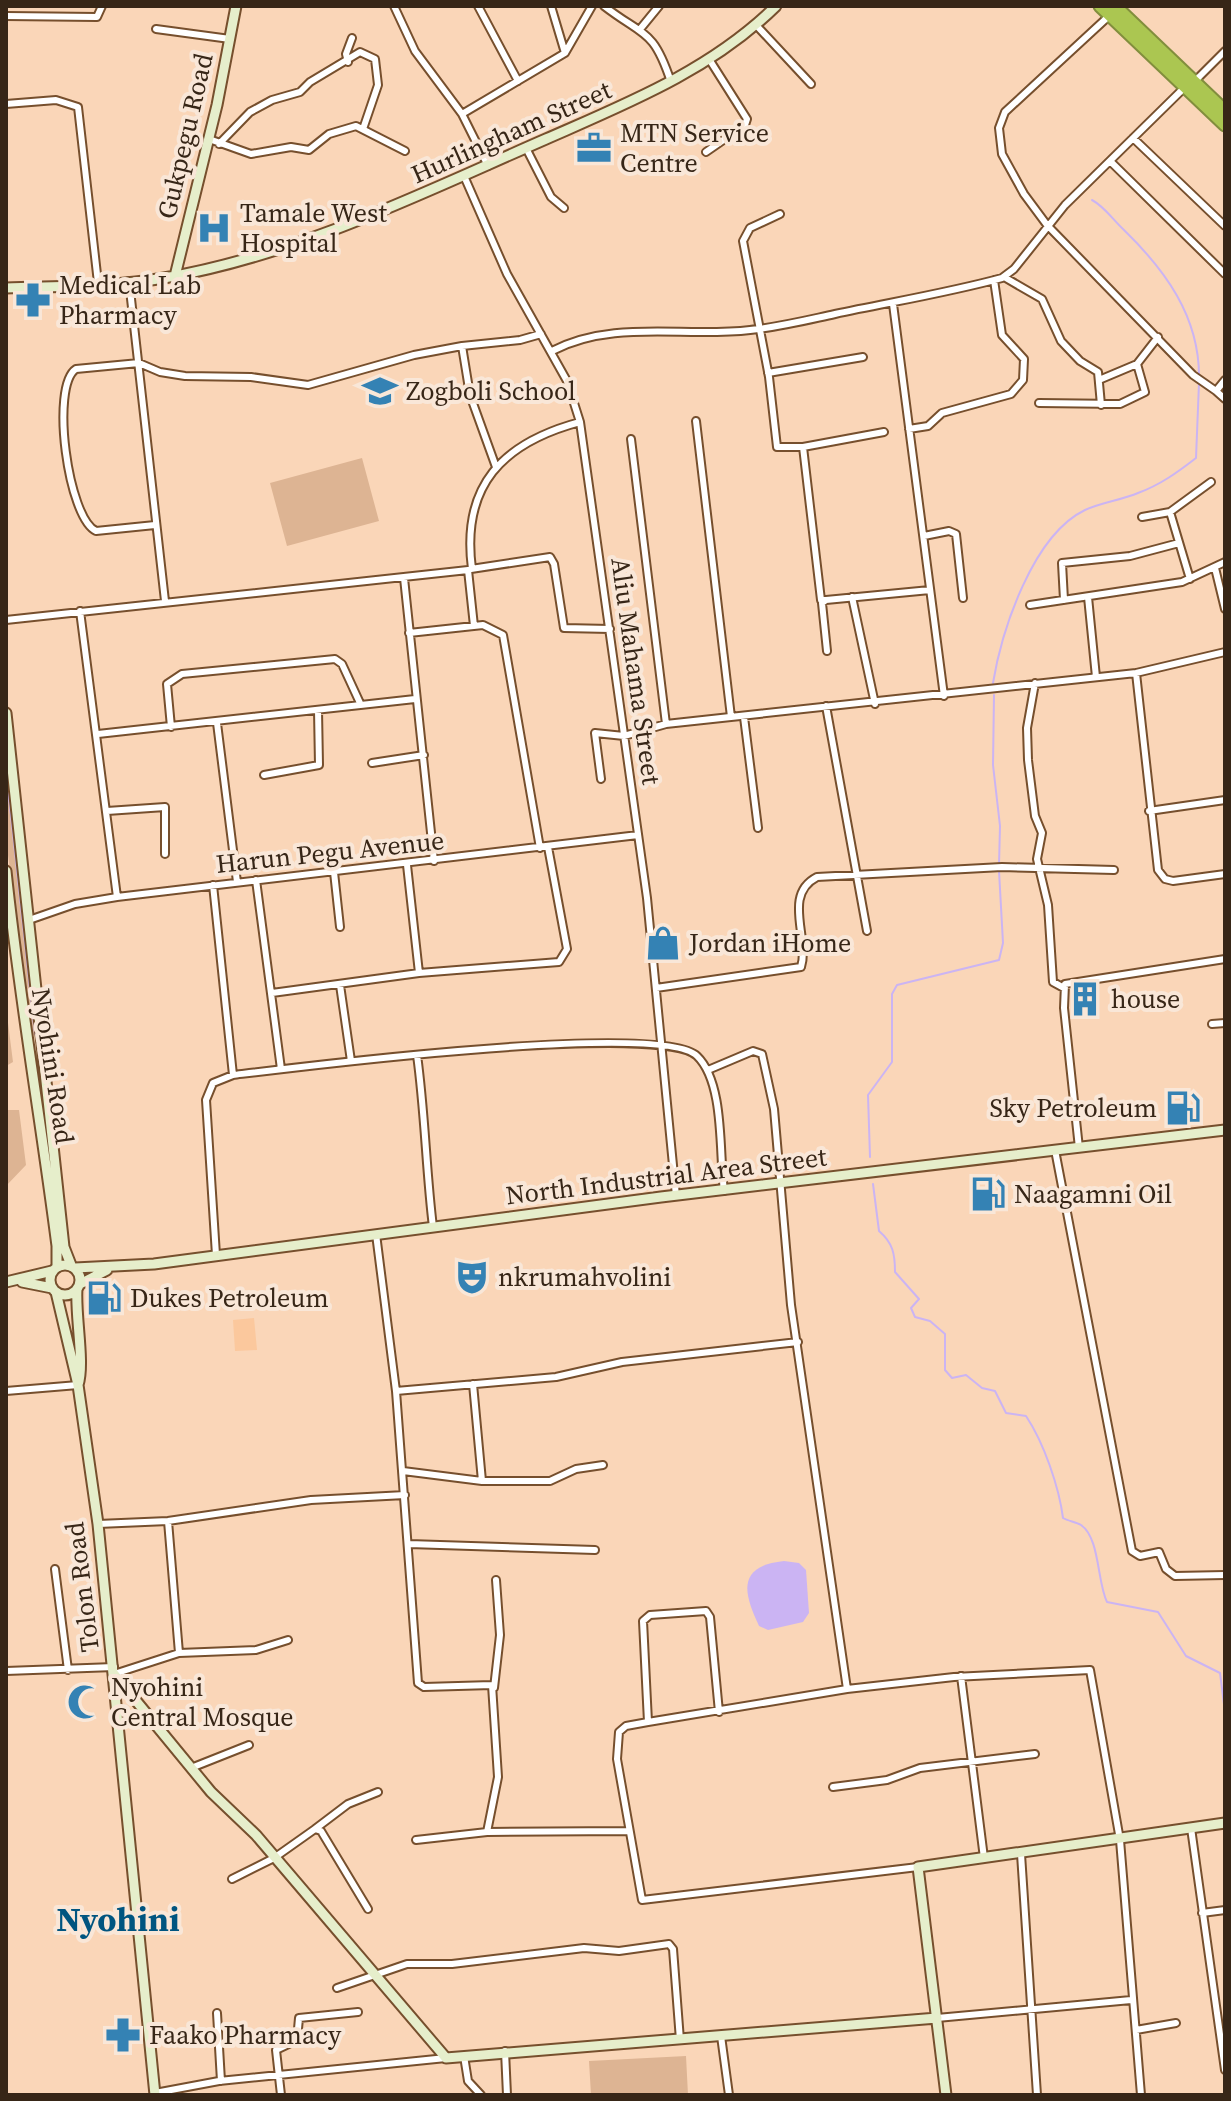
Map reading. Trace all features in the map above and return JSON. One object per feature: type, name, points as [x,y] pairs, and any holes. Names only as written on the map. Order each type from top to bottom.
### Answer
[{"type":"highway","points":[[1108,9],[1190,84],[1225,111]]},
{"type":"highway","points":[[1190,84],[1225,125]]},
{"type":"main road","name":"Gukpegu Road","points":[[175,276],[209,139],[236,6]]},
{"type":"main road","name":"Hurlingham Street","points":[[6,288],[175,276],[385,212],[671,82],[756,25],[776,6]]},
{"type":"main road","name":"Nyohini Road","points":[[6,713],[64,1247],[78,1287],[75,1316],[81,1374],[78,1385]]},
{"type":"main road","name":"Nyohini Road","points":[[6,871],[20,992],[57,1246],[54,1290],[78,1385]]},
{"type":"main road","name":"North Industrial Area Street","points":[[10,1282],[55,1269],[114,1267],[216,1255],[1225,1130]]},
{"type":"main road","name":"North Industrial Area Street","points":[[10,1282],[69,1295],[114,1267]]},
{"type":"main road","name":"Tolon Road","points":[[78,1385],[98,1524],[114,1671],[122,1784],[155,2094]]},
{"type":"main road","points":[[114,1671],[191,1768],[274,1858],[446,2058],[505,2050],[680,2040],[937,2018]]},
{"type":"main road","points":[[946,2095],[918,1867],[1225,1823]]},
{"type":"street","points":[[6,16],[97,17],[102,6]]},
{"type":"street","points":[[394,6],[415,51],[462,114],[488,166]]},
{"type":"street","points":[[478,6],[518,81]]},
{"type":"street","points":[[551,6],[565,53]]},
{"type":"street","points":[[462,114],[565,53],[592,6]]},
{"type":"street","points":[[604,6],[641,28],[660,50],[671,82]]},
{"type":"street","points":[[641,28],[659,6]]},
{"type":"street","points":[[1108,9],[1026,90],[1000,123],[1004,162],[1047,225],[1193,375],[1225,399]]},
{"type":"street","points":[[756,25],[811,84]]},
{"type":"street","points":[[156,29],[230,39]]},
{"type":"street","points":[[348,62],[346,54],[352,38]]},
{"type":"street","points":[[552,351],[577,338],[601,332],[683,334],[758,330],[893,304],[1004,277],[1047,225],[1225,51]]},
{"type":"street","points":[[219,144],[250,112],[272,100],[300,92],[310,82],[348,62],[360,52],[375,59],[378,85],[363,129]]},
{"type":"street","points":[[706,152],[745,125],[747,119],[709,59]]},
{"type":"street","points":[[6,104],[56,100],[78,107],[98,283]]},
{"type":"street","points":[[209,139],[251,154],[291,147],[309,150],[340,129],[351,126],[405,151]]},
{"type":"street","points":[[1133,138],[1225,226]]},
{"type":"street","points":[[526,148],[551,197],[564,208]]},
{"type":"street","points":[[1110,161],[1225,274]]},
{"type":"street","name":"Aliu Mahama Street","points":[[464,176],[507,274],[552,351],[572,394],[580,422],[638,835],[676,1196]]},
{"type":"street","points":[[780,214],[750,228],[744,237],[768,373],[777,447],[803,447],[884,432]]},
{"type":"street","points":[[1004,277],[1042,299],[1056,334],[1075,356],[1098,372],[1101,405]]},
{"type":"street","points":[[909,429],[928,426],[942,413],[1011,394],[1021,384],[1024,359],[1002,335],[994,280]]},
{"type":"street","points":[[129,281],[165,601]]},
{"type":"street","points":[[893,304],[944,696]]},
{"type":"street","points":[[155,525],[109,532],[90,528],[76,506],[64,430],[65,381],[70,373],[88,365],[139,363],[160,372],[185,376],[251,377],[308,385],[414,355],[520,340],[541,334]]},
{"type":"street","points":[[1099,380],[1137,364],[1158,337]]},
{"type":"street","points":[[462,346],[470,395],[496,467]]},
{"type":"street","points":[[768,373],[863,357]]},
{"type":"street","points":[[1039,403],[1126,403],[1143,394],[1145,388],[1137,364]]},
{"type":"street","points":[[1216,391],[1225,380]]},
{"type":"street","points":[[696,421],[731,717]]},
{"type":"street","points":[[474,626],[469,521],[496,467],[523,444],[580,422]]},
{"type":"street","points":[[631,439],[666,724]]},
{"type":"street","points":[[803,447],[821,600],[930,590]]},
{"type":"street","points":[[1142,517],[1170,512],[1211,482]]},
{"type":"street","points":[[1170,512],[1190,579]]},
{"type":"street","points":[[924,536],[949,531],[956,534],[963,598]]},
{"type":"street","points":[[1064,600],[1062,563],[1130,556],[1179,543]]},
{"type":"street","points":[[6,620],[404,578],[550,557],[554,564],[564,628],[610,629]]},
{"type":"street","points":[[1030,605],[1190,579],[1225,562]]},
{"type":"street","points":[[1215,568],[1225,609]]},
{"type":"street","points":[[404,578],[434,861]]},
{"type":"street","points":[[852,597],[875,704]]},
{"type":"street","points":[[1088,597],[1096,677]]},
{"type":"street","points":[[826,600],[822,603],[827,651]]},
{"type":"street","points":[[80,611],[117,897]]},
{"type":"street","points":[[272,993],[419,973],[547,965],[562,961],[567,949],[544,848],[506,640],[496,628],[474,626],[409,633]]},
{"type":"street","points":[[601,779],[593,735],[624,736],[666,724],[826,706],[875,704],[1136,673],[1225,652]]},
{"type":"street","points":[[171,727],[167,684],[182,674],[335,659],[342,664],[360,703]]},
{"type":"street","points":[[1136,673],[1149,811],[1156,862],[1162,876],[1185,881],[1225,874]]},
{"type":"street","points":[[1035,683],[1027,728],[1035,816],[1042,833],[1038,868],[1048,905],[1053,982],[1064,988]]},
{"type":"street","points":[[98,734],[415,699]]},
{"type":"street","points":[[826,706],[867,931]]},
{"type":"street","points":[[264,775],[319,765],[318,710]]},
{"type":"street","points":[[744,717],[758,828]]},
{"type":"street","points":[[217,723],[237,882]]},
{"type":"street","points":[[372,763],[424,755]]},
{"type":"street","points":[[1149,811],[1225,800]]},
{"type":"street","points":[[107,811],[165,807],[165,854]]},
{"type":"street","name":"Harun Pegu Avenue","points":[[29,920],[75,904],[117,897],[407,865],[638,835]]},
{"type":"street","points":[[407,865],[419,973]]},
{"type":"street","points":[[656,988],[801,967],[798,899],[803,887],[817,877],[999,867],[1114,870]]},
{"type":"street","points":[[334,872],[340,927]]},
{"type":"street","points":[[256,880],[281,1069]]},
{"type":"street","points":[[213,885],[233,1075]]},
{"type":"street","points":[[1079,1148],[1064,988],[1069,981],[1225,959]]},
{"type":"street","points":[[340,985],[351,1061]]},
{"type":"street","points":[[1212,1024],[1225,1023]]},
{"type":"street","points":[[216,1255],[206,1100],[213,1083],[233,1075],[351,1061],[562,1044],[662,1046],[690,1050],[708,1070],[717,1114],[724,1191]]},
{"type":"street","points":[[708,1070],[753,1051],[764,1057],[781,1183],[791,1305],[847,1689]]},
{"type":"street","points":[[417,1055],[427,1130],[427,1177],[433,1227]]},
{"type":"street","points":[[1055,1150],[1132,1551],[1140,1556],[1159,1552],[1166,1569],[1175,1576],[1225,1575]]},
{"type":"street","points":[[376,1234],[396,1391],[419,1685],[490,1685],[494,1688]]},
{"type":"street","points":[[396,1391],[556,1377],[622,1362],[798,1342]]},
{"type":"street","points":[[473,1384],[482,1481]]},
{"type":"street","points":[[6,1391],[78,1385]]},
{"type":"street","points":[[403,1471],[482,1481],[550,1481],[568,1472],[603,1465]]},
{"type":"street","points":[[98,1524],[168,1521],[287,1502],[405,1495]]},
{"type":"street","points":[[168,1521],[179,1653]]},
{"type":"street","points":[[409,1544],[595,1550]]},
{"type":"street","points":[[55,1569],[68,1670]]},
{"type":"street","points":[[487,1832],[498,1777],[494,1688],[500,1635],[496,1580]]},
{"type":"street","points":[[648,1722],[643,1621],[650,1615],[706,1611],[710,1617],[719,1712]]},
{"type":"street","points":[[6,1671],[114,1671],[179,1653],[256,1650],[288,1640]]},
{"type":"street","points":[[918,1867],[647,1902],[639,1897],[616,1739],[626,1726],[847,1689],[961,1676],[1090,1670],[1120,1840],[1141,2095]]},
{"type":"street","points":[[961,1676],[984,1858]]},
{"type":"street","points":[[191,1768],[249,1745]]},
{"type":"street","points":[[833,1787],[887,1780],[920,1768],[1035,1754]]},
{"type":"street","points":[[232,1879],[274,1858],[348,1804],[378,1792]]},
{"type":"street","points":[[1191,1828],[1225,2070]]},
{"type":"street","points":[[315,1829],[321,1831],[368,1909]]},
{"type":"street","points":[[416,1840],[487,1832],[629,1831]]},
{"type":"street","points":[[1021,1854],[1034,2011],[1037,2095]]},
{"type":"street","points":[[1202,1913],[1225,1910]]},
{"type":"street","points":[[337,1988],[361,1982],[374,1972],[407,1964],[452,1964],[584,1948],[619,1951],[669,1944],[673,1949],[680,2040]]},
{"type":"street","points":[[1213,1977],[1225,1976]]},
{"type":"street","points":[[937,2018],[1131,2000]]},
{"type":"street","points":[[281,2095],[276,2050],[297,2040],[299,2018],[358,2012]]},
{"type":"street","points":[[217,2013],[221,2081]]},
{"type":"street","points":[[1136,2030],[1176,2023]]},
{"type":"street","points":[[721,2036],[729,2095]]},
{"type":"street","points":[[505,2050],[507,2095]]},
{"type":"street","points":[[463,2056],[468,2081],[481,2095]]},
{"type":"street","points":[[155,2094],[196,2084],[446,2058]]},
{"type":"street","points":[[196,2084],[197,2095]]},
{"type":"shaded area","points":[[362,458],[379,521],[287,546],[270,483]]},
{"type":"shaded area","points":[[6,738],[38,1034],[32,1035],[6,840]]},
{"type":"shaded area","points":[[6,1007],[13,1062],[6,1066]]},
{"type":"shaded area","points":[[6,1110],[19,1110],[26,1165],[6,1186]]},
{"type":"shaded area","points":[[254,1318],[257,1350],[235,1351],[233,1320]]},
{"type":"shaded area","points":[[784,1561],[799,1563],[806,1570],[809,1613],[803,1622],[768,1630],[759,1626],[747,1592],[748,1583],[758,1568]]},
{"type":"shaded area","points":[[686,2056],[688,2095],[591,2095],[589,2061]]},
{"type":"waterway","points":[[1092,200],[1139,245],[1177,296],[1193,334],[1199,376]]},
{"type":"waterway","points":[[993,683],[1012,611],[1023,586],[1035,561],[1066,522],[1085,510],[1146,490],[1196,458],[1199,383]]},
{"type":"waterway","points":[[994,695],[993,765],[1000,826],[999,865]]},
{"type":"waterway","points":[[6,770],[35,1034]]},
{"type":"waterway","points":[[870,1157],[868,1095],[892,1062],[892,994],[897,985],[999,960],[1003,943],[999,871]]},
{"type":"waterway","points":[[873,1184],[879,1231],[892,1249],[895,1272],[919,1299],[911,1308],[915,1317],[930,1321],[945,1334],[945,1370],[952,1378],[966,1375],[982,1388],[995,1391],[1006,1413],[1026,1416],[1050,1466],[1063,1518],[1081,1525],[1092,1540],[1107,1602],[1158,1612],[1186,1656],[1220,1673],[1225,1712]]},
{"type":"place","name":"MTN Service Centre","points":[[594,148]]},
{"type":"place","name":"Tamale West Hospital","points":[[214,228]]},
{"type":"place","name":"Medical Lab Pharmacy","points":[[33,300]]},
{"type":"place","name":"Zogboli School","points":[[380,391]]},
{"type":"place","name":"Jordan iHome","points":[[663,943]]},
{"type":"place","name":"house","points":[[1085,999]]},
{"type":"place","name":"Sky Petroleum","points":[[1183,1108]]},
{"type":"place","name":"Naagamni Oil","points":[[988,1194]]},
{"type":"place","name":"nkrumahvolini","points":[[472,1277]]},
{"type":"place","name":"Dukes Petroleum","points":[[104,1298]]},
{"type":"place","name":"Nyohini Central Mosque","points":[[85,1702]]},
{"type":"place","name":"Faako Pharmacy","points":[[123,2035]]},
{"type":"district","name":"Nyohini","points":[[118,1919]]}]
